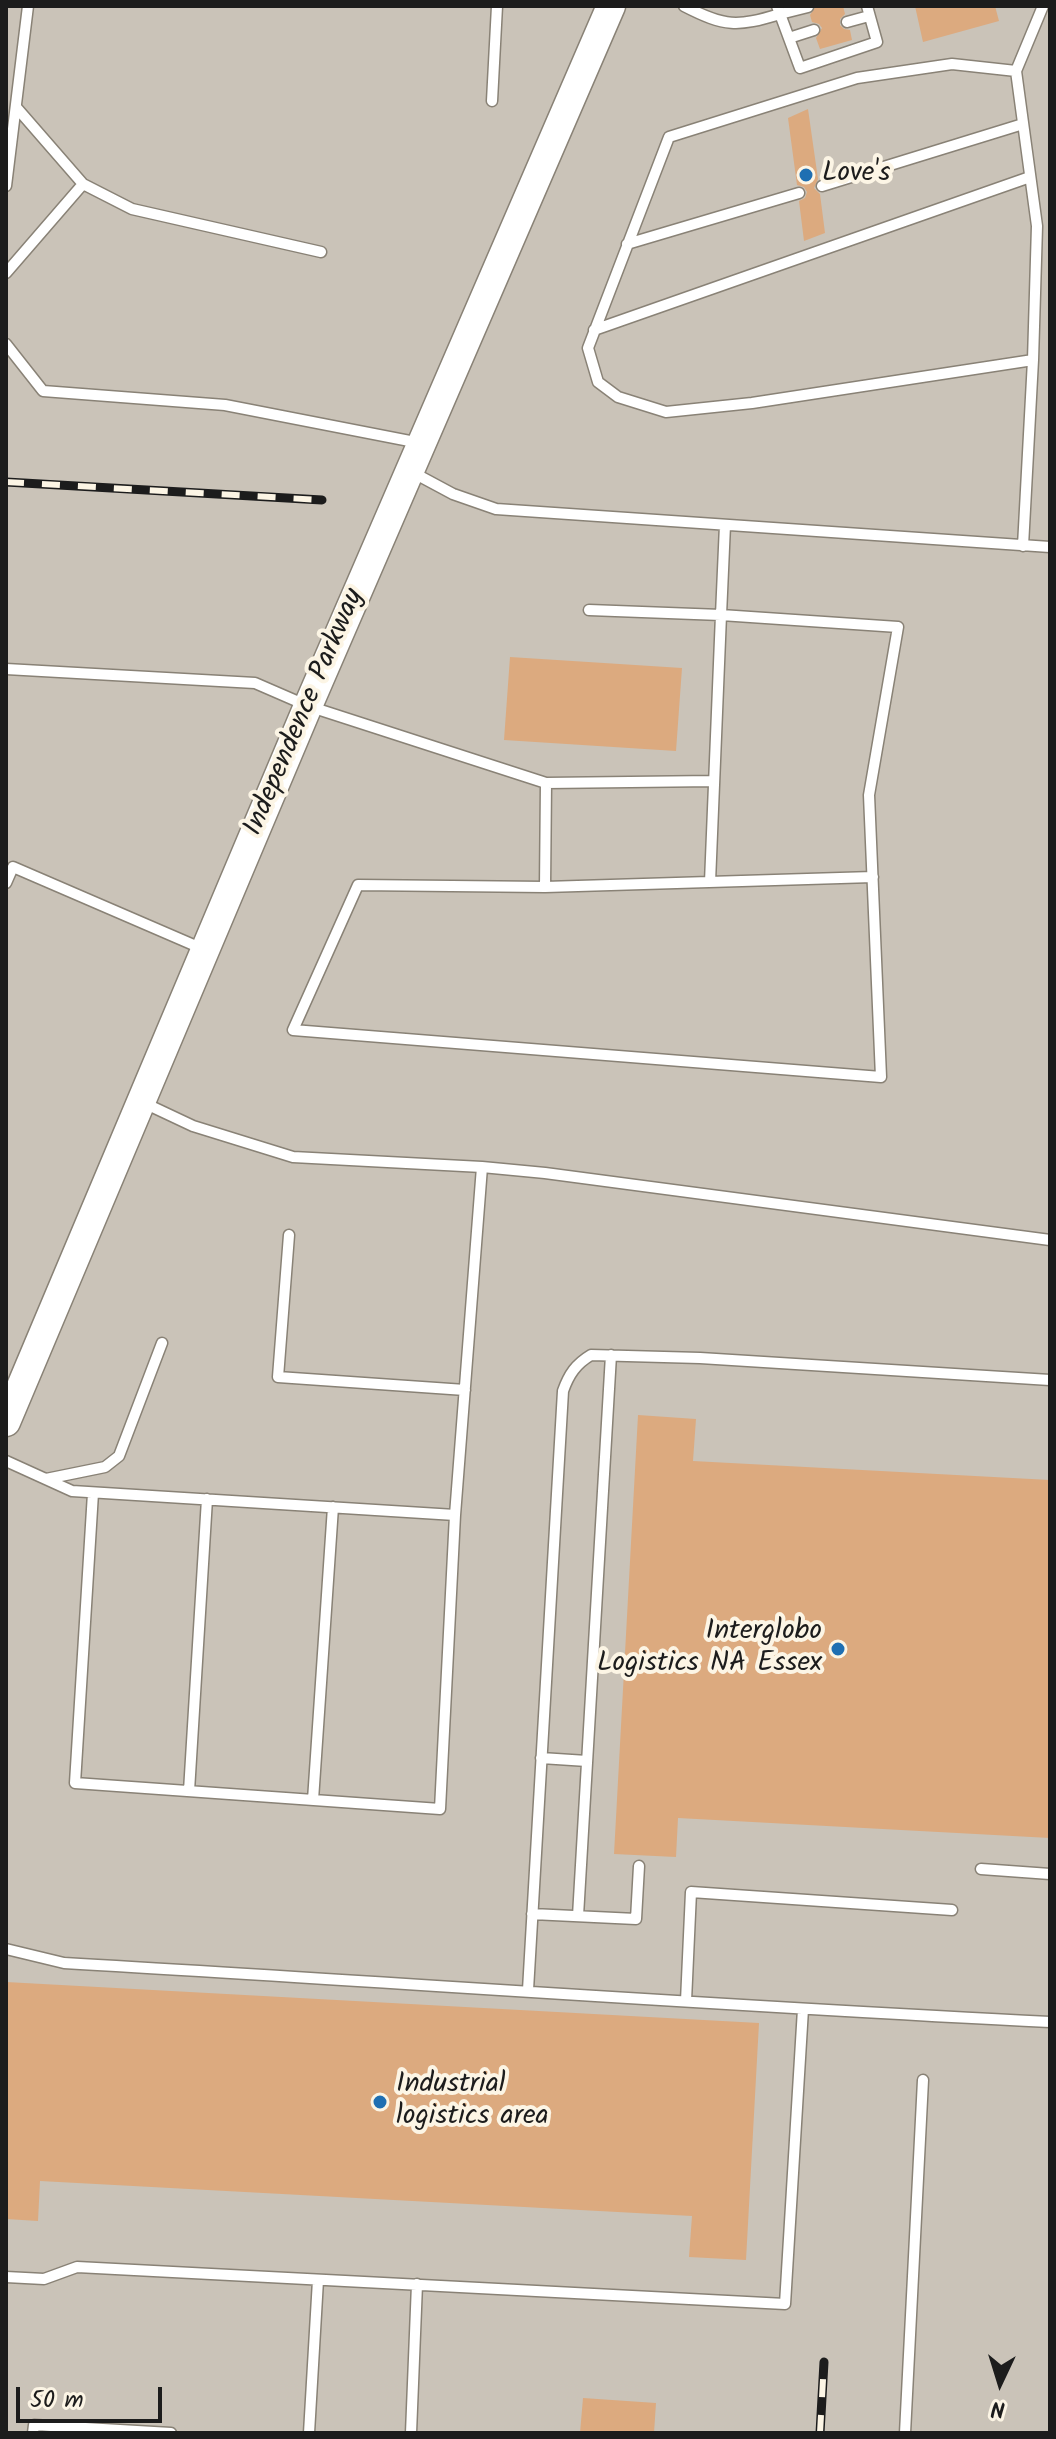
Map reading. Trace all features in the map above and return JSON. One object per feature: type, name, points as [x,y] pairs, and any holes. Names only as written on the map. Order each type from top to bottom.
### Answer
[{"type":"main road","name":"Independence Parkway","points":[[6,1422],[308,706],[611,6]]},
{"type":"lane","points":[[6,186],[28,6]]},
{"type":"lane","points":[[492,101],[497,6]]},
{"type":"lane","points":[[684,6],[711,20],[744,25],[778,10],[808,7]]},
{"type":"lane","points":[[1023,546],[1037,226],[1016,71],[1043,6]]},
{"type":"lane","points":[[778,10],[800,68],[877,42],[868,11],[847,22]]},
{"type":"lane","points":[[789,38],[814,30]]},
{"type":"lane","points":[[1016,71],[952,64],[857,78],[669,137],[588,348],[598,382],[618,397],[666,412],[752,403],[1033,360]]},
{"type":"lane","points":[[16,107],[83,184],[132,209],[321,252]]},
{"type":"lane","points":[[822,186],[1023,124]]},
{"type":"lane","points":[[594,330],[1030,177]]},
{"type":"lane","points":[[6,273],[83,184]]},
{"type":"lane","points":[[627,244],[799,193]]},
{"type":"lane","points":[[6,344],[43,391],[225,405],[422,443]]},
{"type":"lane","points":[[411,471],[453,494],[496,509],[1050,547]]},
{"type":"lane","points":[[710,882],[725,525]]},
{"type":"lane","points":[[589,610],[898,627],[869,795],[873,877],[881,1077],[293,1030],[358,885],[545,887],[873,877]]},
{"type":"lane","points":[[6,669],[255,683],[308,706],[546,783],[714,781]]},
{"type":"lane","points":[[545,887],[546,783]]},
{"type":"lane","points":[[6,883],[9,865],[205,950]]},
{"type":"lane","points":[[140,1101],[193,1126],[293,1157],[482,1167],[1050,1240]]},
{"type":"lane","points":[[93,1493],[75,1783],[440,1809],[455,1515],[482,1167]]},
{"type":"lane","points":[[289,1235],[278,1377],[465,1390]]},
{"type":"lane","points":[[46,1479],[105,1467],[119,1456],[162,1343]]},
{"type":"lane","points":[[528,1990],[563,1391],[570,1373],[579,1362],[591,1355],[700,1358],[1050,1380]]},
{"type":"lane","points":[[578,1916],[611,1355]]},
{"type":"lane","points":[[6,1461],[72,1491],[455,1515]]},
{"type":"lane","points":[[189,1791],[207,1499]]},
{"type":"lane","points":[[313,1800],[333,1507]]},
{"type":"lane","points":[[541,1758],[587,1761]]},
{"type":"lane","points":[[532,1914],[636,1919],[639,1866]]},
{"type":"lane","points":[[981,1869],[1050,1874]]},
{"type":"lane","points":[[686,2001],[691,1892],[952,1910]]},
{"type":"lane","points":[[6,1949],[64,1963],[1050,2022]]},
{"type":"lane","points":[[6,2277],[44,2279],[77,2267],[785,2304],[803,2009]]},
{"type":"lane","points":[[905,2433],[923,2080]]},
{"type":"lane","points":[[309,2433],[318,2280]]},
{"type":"lane","points":[[411,2433],[417,2284]]},
{"type":"lane","points":[[33,2433],[34,2425],[171,2433]]},
{"type":"shaded area","points":[[6,6],[1050,6],[1050,2433],[6,2433]]},
{"type":"building","points":[[816,6],[843,6],[845,14],[840,19],[840,25],[850,30],[852,40],[820,49],[816,38],[822,28],[812,22],[810,15]]},
{"type":"building","points":[[915,6],[995,6],[999,21],[923,42]]},
{"type":"building","name":"Love's","points":[[808,109],[818,179],[814,188],[820,194],[825,233],[804,241],[799,201],[805,198],[807,192],[797,185],[788,118]]},
{"type":"building","points":[[510,657],[682,668],[676,751],[504,740]]},
{"type":"building","name":"Interglobo Logistics NA Essex","points":[[638,1415],[696,1419],[693,1461],[1050,1480],[1050,1838],[678,1818],[676,1857],[614,1854]]},
{"type":"building","name":"Industrial logistics area","points":[[6,1982],[759,2023],[746,2260],[689,2257],[692,2216],[40,2181],[38,2221],[6,2219]]},
{"type":"building","points":[[583,2398],[656,2403],[654,2433],[580,2433]]},
{"type":"railway","points":[[6,482],[322,500]]},
{"type":"railway","points":[[820,2433],[824,2362]]},
{"type":"place","name":"Love's","points":[[806,175]]},
{"type":"place","name":"Interglobo Logistics NA Essex","points":[[838,1649]]},
{"type":"place","name":"Industrial logistics area","points":[[380,2102]]}]
